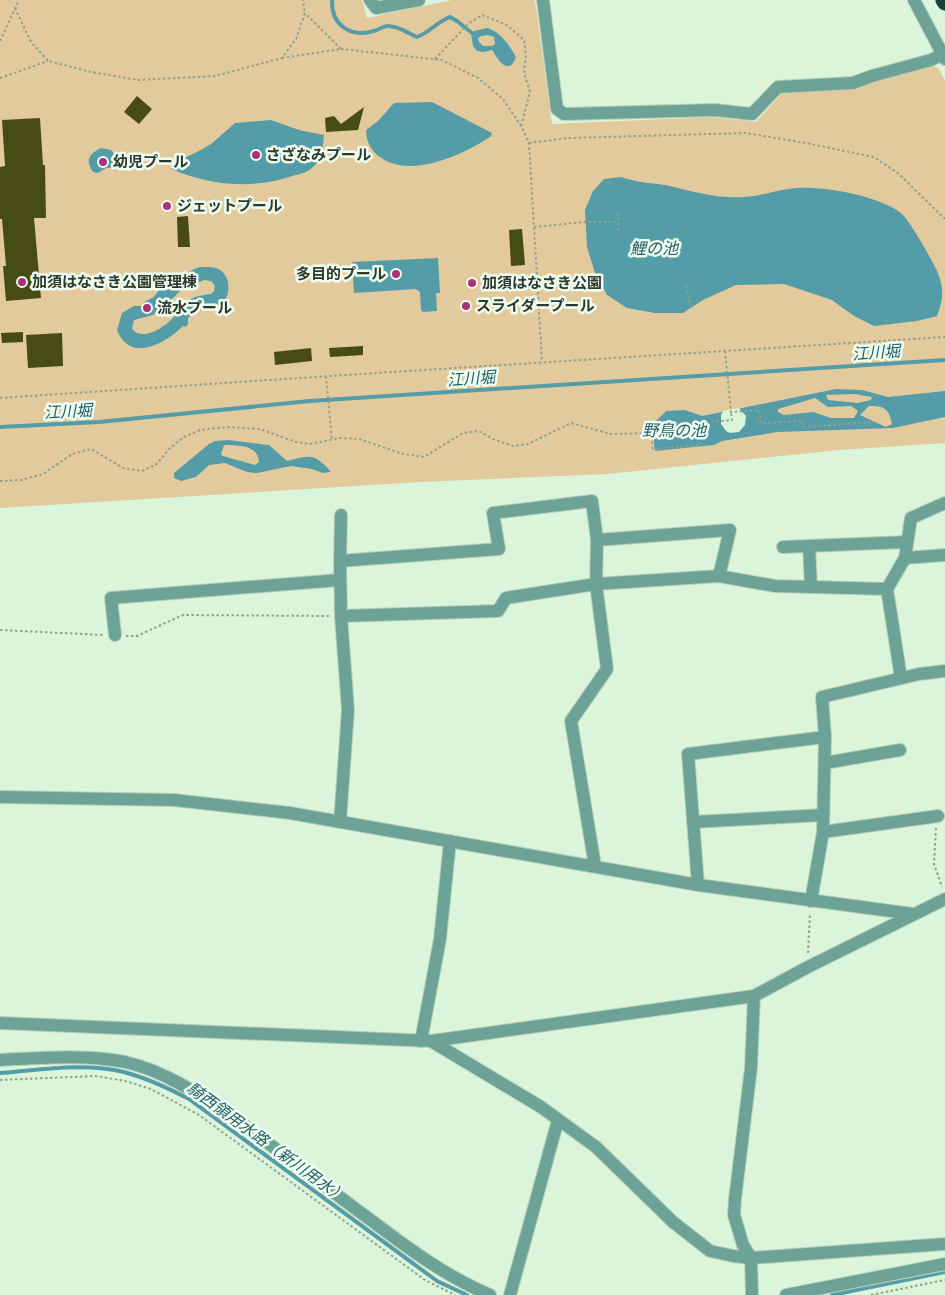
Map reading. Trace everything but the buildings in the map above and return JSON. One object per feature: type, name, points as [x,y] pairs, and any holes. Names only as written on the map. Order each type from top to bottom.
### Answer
[{"type":"street","points":[[370,0],[376,8],[419,0]]},
{"type":"street","points":[[543,0],[557,109],[564,114],[715,110],[752,114],[778,87],[853,83],[872,76],[944,57],[914,0]]},
{"type":"street","points":[[340,561],[499,549],[493,513],[592,501],[597,540],[596,584],[607,669],[571,721],[595,866]]},
{"type":"street","points":[[901,678],[887,589],[905,558],[911,518],[945,503]]},
{"type":"street","points":[[340,515],[341,616],[348,710],[340,822]]},
{"type":"street","points":[[597,540],[730,530],[719,576]]},
{"type":"street","points":[[783,547],[908,542]]},
{"type":"street","points":[[809,546],[811,588]]},
{"type":"street","points":[[905,558],[945,555]]},
{"type":"street","points":[[341,616],[498,611],[506,598],[596,584],[719,576],[775,586],[887,589]]},
{"type":"street","points":[[115,635],[111,598],[340,580]]},
{"type":"street","points":[[811,900],[823,832],[825,737],[822,697],[901,678],[945,671]]},
{"type":"street","points":[[698,884],[688,754],[825,737]]},
{"type":"street","points":[[824,763],[900,750]]},
{"type":"street","points":[[0,797],[174,800],[290,813],[698,884],[913,914]]},
{"type":"street","points":[[693,822],[823,815]]},
{"type":"street","points":[[823,832],[938,816]]},
{"type":"street","points":[[426,1041],[440,939],[450,841]]},
{"type":"street","points":[[0,1023],[426,1041],[754,996],[945,899]]},
{"type":"street","points":[[752,1295],[751,1258],[743,1244],[734,1215],[751,1068],[754,996]]},
{"type":"street","points":[[426,1041],[542,1107],[596,1147],[672,1222],[710,1251],[751,1258],[945,1244]]},
{"type":"street","points":[[0,1060],[72,1057],[104,1059],[125,1062],[148,1069],[183,1085],[250,1130],[415,1253],[467,1286],[490,1295]]},
{"type":"street","points":[[510,1295],[558,1120]]},
{"type":"street","points":[[786,1295],[945,1264]]},
{"type":"path","points":[[0,41],[20,0]]},
{"type":"path","points":[[282,58],[296,39],[305,13],[303,0]]},
{"type":"path","points":[[16,8],[31,42],[48,61],[91,72],[138,80],[215,76],[282,58],[341,49],[442,60],[478,78],[503,99],[521,126],[529,143],[542,362]]},
{"type":"path","points":[[305,13],[341,49]]},
{"type":"path","points":[[435,60],[468,23],[482,15],[507,25],[524,40],[526,56],[524,74],[530,92],[521,126]]},
{"type":"path","points":[[0,78],[48,61]]},
{"type":"path","points":[[529,143],[568,138],[746,133],[806,143],[874,157],[899,174],[945,219]]},
{"type":"path","points":[[618,213],[618,230]]},
{"type":"path","points":[[534,227],[585,222],[618,222]]},
{"type":"path","points":[[686,286],[691,308]]},
{"type":"path","points":[[0,398],[945,337]]},
{"type":"path","points":[[0,481],[21,480],[43,474],[72,454],[91,449],[123,468],[142,471],[157,464],[169,449],[184,437],[200,430],[226,427],[260,429],[296,442],[310,444],[340,438],[359,439],[403,454],[424,457],[463,433],[479,432],[513,446],[528,444],[571,423],[611,434],[651,433],[653,449],[700,445],[698,423],[732,420],[726,351]]},
{"type":"path","points":[[326,376],[332,440]]},
{"type":"path","points":[[731,411],[759,410],[761,423],[802,421],[803,427],[874,422]]},
{"type":"path","points":[[0,630],[137,636],[183,615],[341,616]]},
{"type":"path","points":[[938,816],[934,864],[945,899]]},
{"type":"path","points":[[808,967],[811,900]]},
{"type":"path","points":[[0,1080],[96,1076],[125,1080],[151,1089],[199,1115],[425,1280],[455,1295]]},
{"type":"path","points":[[871,1295],[945,1280]]},
{"type":"shaded area","name":"加須はなさき公園","points":[[0,0],[362,0],[367,18],[452,0],[535,0],[552,124],[712,117],[756,122],[783,92],[860,86],[932,65],[939,69],[945,81],[945,443],[839,450],[607,474],[420,482],[0,508]]},
{"type":"water","points":[[487,28],[500,36],[516,57],[513,63],[510,66],[504,65],[492,50],[477,51],[473,46],[471,34],[474,31]],"holes":[[[488,35],[494,37],[495,44],[492,46],[483,46],[478,38]]]},
{"type":"water","name":"さざなみプール","points":[[432,102],[492,133],[491,136],[468,150],[423,165],[395,164],[379,157],[368,143],[366,130],[378,121],[394,103]]},
{"type":"water","name":"さざなみプール","points":[[271,120],[299,130],[324,135],[320,156],[311,169],[303,173],[261,183],[231,184],[201,179],[171,169],[178,161],[211,144],[235,123]]},
{"type":"water","name":"幼児プール","points":[[101,148],[111,150],[117,160],[117,167],[106,168],[98,173],[93,172],[89,164],[91,155]]},
{"type":"water","name":"鯉の池","points":[[621,177],[724,197],[751,196],[790,189],[808,188],[837,191],[882,202],[903,215],[937,270],[942,296],[937,316],[917,321],[874,326],[854,316],[832,300],[784,284],[736,285],[703,300],[683,313],[655,313],[627,308],[607,295],[595,273],[587,247],[585,210],[593,191],[604,179]]},
{"type":"water","name":"多目的プール","points":[[438,258],[440,293],[436,293],[437,311],[423,312],[421,310],[420,292],[416,289],[354,293],[352,262]]},
{"type":"water","name":"流水プール","points":[[212,267],[219,269],[225,275],[228,283],[228,292],[222,303],[214,308],[198,311],[188,318],[186,327],[183,326],[158,344],[139,348],[130,346],[123,340],[117,330],[122,313],[134,306],[143,306],[144,302],[154,297],[161,287],[164,289],[180,276],[195,269]],"holes":[[[204,280],[211,281],[215,286],[211,294],[197,296],[185,302],[173,318],[159,329],[147,334],[137,333],[132,329],[134,320],[153,315],[161,310],[181,290]]]},
{"type":"water","name":"野鳥の池","points":[[836,389],[862,390],[888,397],[945,391],[945,417],[893,428],[777,432],[722,441],[714,445],[655,451],[652,425],[666,411],[685,410],[702,416]],"holes":[[[854,394],[872,397],[871,400],[858,403],[828,400],[826,395]],[[815,398],[828,407],[851,406],[858,411],[854,418],[831,418],[813,412],[784,415],[778,412],[778,409]],[[869,406],[882,407],[889,414],[892,424],[886,427],[860,415]]]},
{"type":"water","points":[[229,440],[269,445],[287,461],[312,457],[320,461],[331,472],[323,473],[312,469],[291,466],[257,473],[247,472],[225,463],[209,465],[196,477],[181,481],[174,478],[174,473],[215,441]],"holes":[[[224,445],[241,446],[251,449],[258,456],[259,462],[255,465],[223,456],[221,454]]]},
{"type":"pier","points":[[739,408],[746,416],[745,425],[739,432],[730,433],[721,424],[721,415],[723,411]]},
{"type":"waterway","points":[[332,0],[335,16],[339,23],[344,28],[357,33],[365,33],[392,26],[417,37],[450,17],[472,33]]},
{"type":"waterway","name":"江川堀","points":[[0,427],[99,422],[310,401],[945,360]]},
{"type":"waterway","name":"騎西領用水路（新川用水）","points":[[0,1073],[78,1067],[109,1069],[141,1077],[165,1087],[189,1099],[437,1281],[467,1295]]},
{"type":"waterway","name":"騎西領用水路（新川用水）","points":[[832,1295],[945,1272]]},
{"type":"place","name":"さざなみプール","points":[[256,155]]},
{"type":"place","name":"幼児プール","points":[[103,162]]},
{"type":"place","name":"ジェットプール","points":[[167,206]]},
{"type":"place","name":"多目的プール","points":[[396,274]]},
{"type":"place","name":"加須はなさき公園管理棟","points":[[22,282]]},
{"type":"place","name":"加須はなさき公園","points":[[472,283]]},
{"type":"place","name":"スライダープール","points":[[466,306]]},
{"type":"place","name":"流水プール","points":[[147,308]]}]
